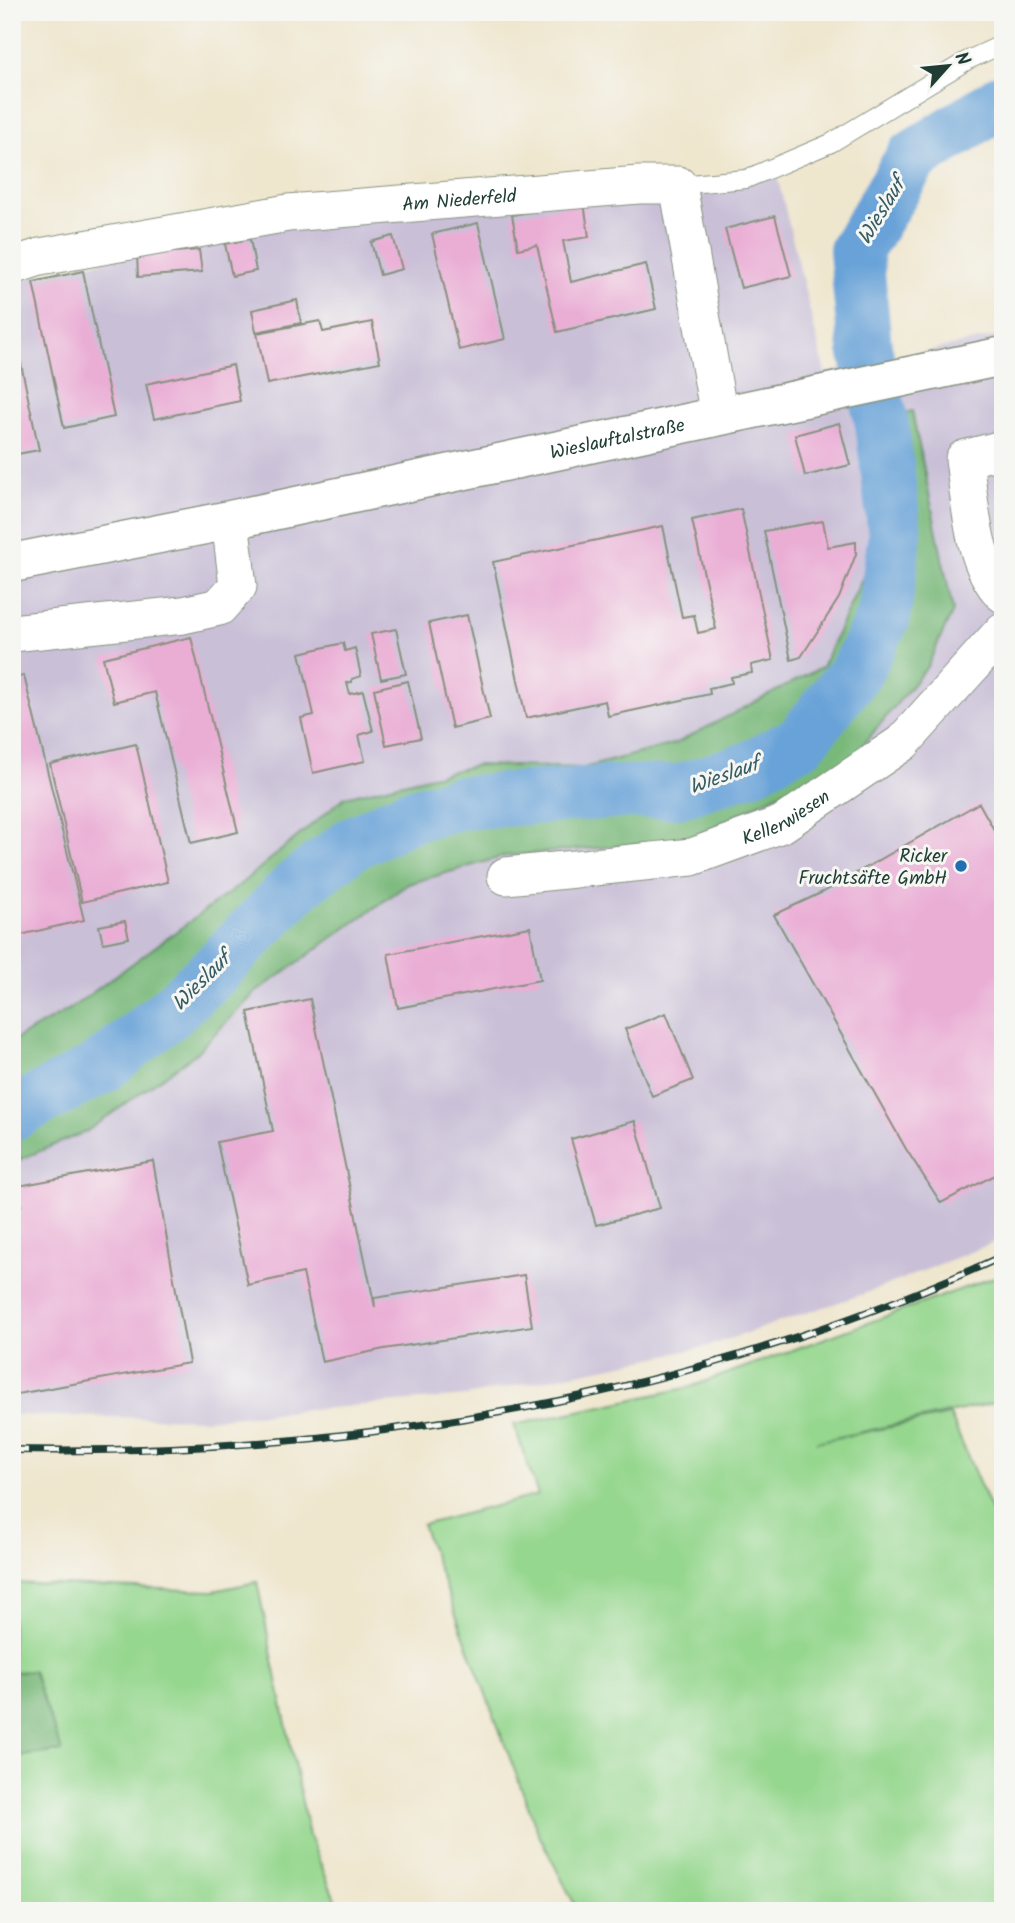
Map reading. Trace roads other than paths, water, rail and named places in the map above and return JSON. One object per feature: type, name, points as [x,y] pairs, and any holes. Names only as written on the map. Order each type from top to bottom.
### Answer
[{"type":"street","name":"Am Niederfeld","points":[[12,266],[40,257],[288,213],[639,185],[678,185]]},
{"type":"street","points":[[678,185],[719,416]]},
{"type":"street","name":"Wieslauftalstraße","points":[[12,563],[230,520],[1003,356]]},
{"type":"street","points":[[1003,449],[964,459],[977,545],[994,586],[1003,594]]},
{"type":"street","points":[[12,633],[183,615],[219,607],[238,586],[230,520]]},
{"type":"street","name":"Kellerwiesen","points":[[506,876],[692,857],[782,824],[902,743],[1003,631]]},
{"type":"lane","points":[[678,185],[746,178],[831,143],[968,60],[1003,44]]},
{"type":"waterway","name":"Wieslauf","points":[[12,1114],[100,1068],[168,1014],[219,966],[296,886],[350,845],[406,817],[457,803],[614,792],[680,791],[750,768],[801,741],[856,671],[884,616],[895,534],[882,424],[865,348],[856,251],[912,158],[1003,100]]},
{"type":"railway","points":[[12,1450],[140,1449],[267,1442],[393,1429],[518,1409],[642,1382],[764,1347],[885,1306],[1003,1256]]},
{"type":"place","name":"Ricker Fruchtsäfte GmbH","points":[[961,866]]}]
